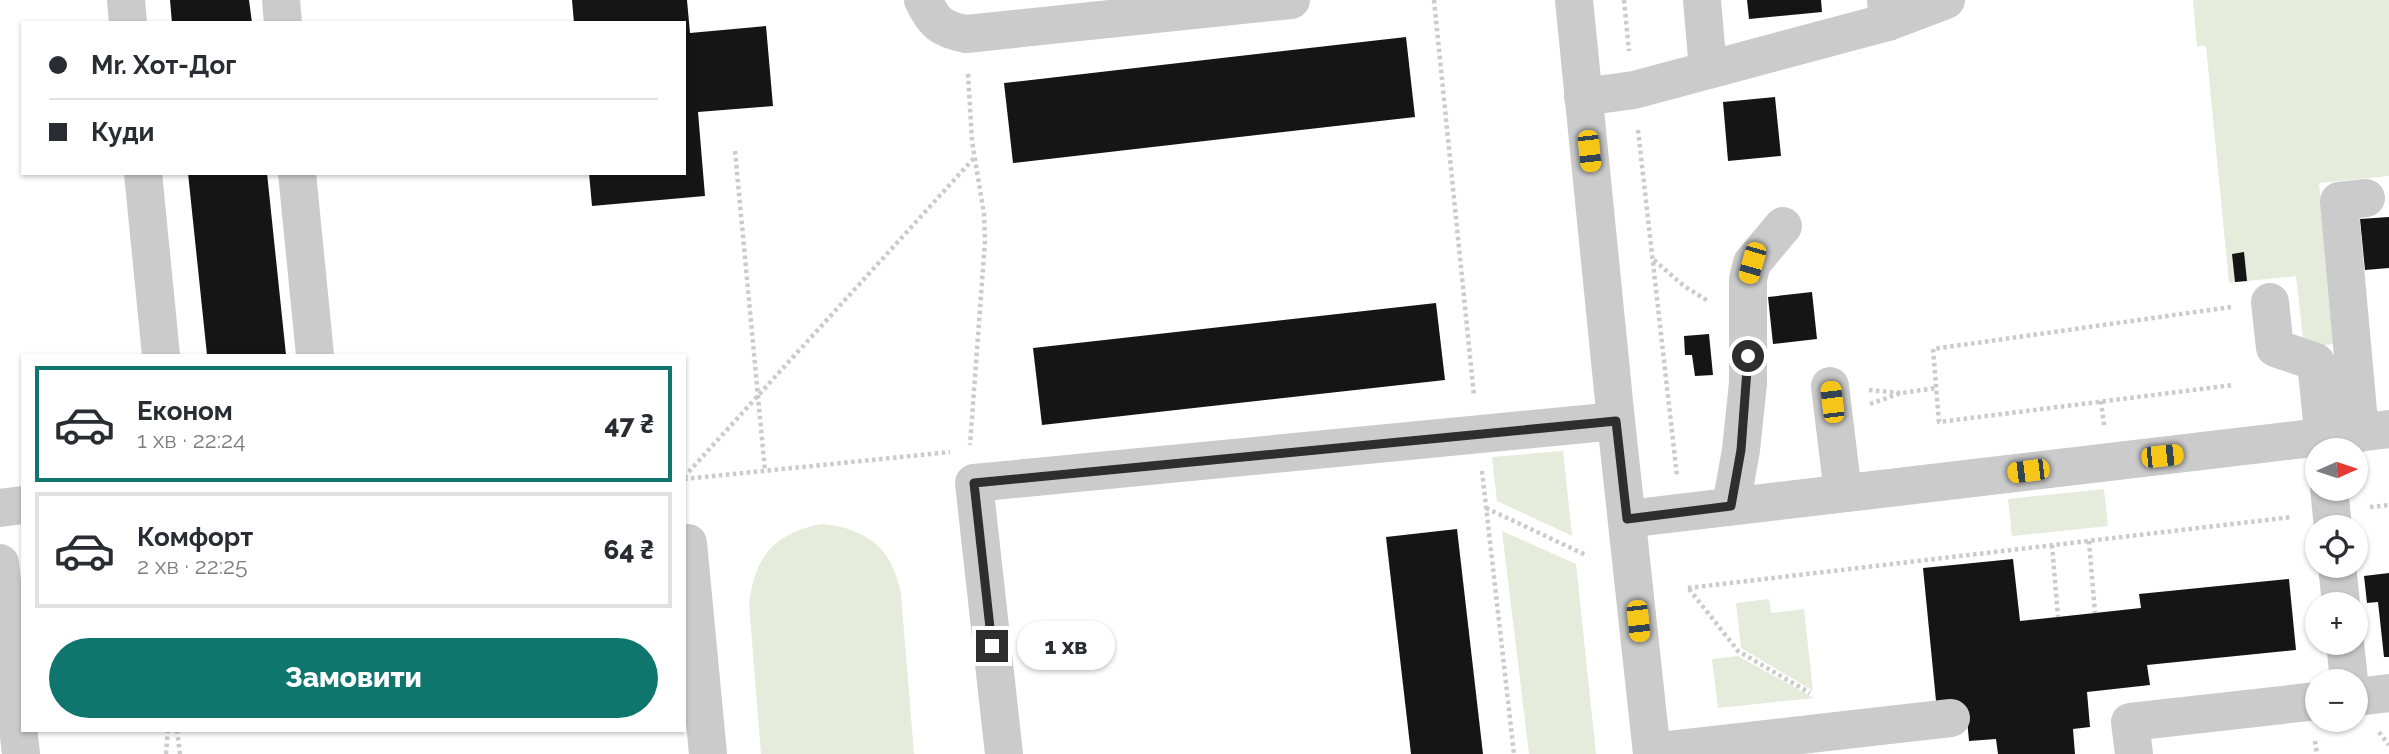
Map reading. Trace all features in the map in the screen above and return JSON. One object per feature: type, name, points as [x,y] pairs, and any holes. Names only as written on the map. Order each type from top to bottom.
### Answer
[{"type":"street","points":[[126,0],[128,21]]},
{"type":"street","points":[[281,0],[283,21]]},
{"type":"street","points":[[923,0],[931,16],[947,30],[966,34],[1119,9],[1282,1]]},
{"type":"street","points":[[1574,0],[1652,753],[1765,747],[1951,718]]},
{"type":"street","points":[[1702,0],[1708,70]]},
{"type":"street","points":[[1583,97],[1634,90],[1708,70],[1887,11],[1946,0]]},
{"type":"street","points":[[143,175],[161,354]]},
{"type":"street","points":[[297,175],[315,354]]},
{"type":"street","points":[[2362,432],[2339,201],[2366,198]]},
{"type":"street","points":[[1731,506],[1741,450],[1748,383],[1748,279],[1752,263],[1783,226]]},
{"type":"street","points":[[2270,302],[2275,348],[2316,362],[2362,432]]},
{"type":"street","points":[[1831,402],[1843,493]]},
{"type":"street","points":[[1004,754],[972,466],[1478,435],[1616,421]]},
{"type":"street","points":[[1627,519],[2362,432]]},
{"type":"street","points":[[0,508],[21,505]]},
{"type":"street","points":[[688,543],[708,754]]},
{"type":"street","points":[[0,563],[6,697],[21,754]]},
{"type":"street","points":[[2368,696],[2389,693]]},
{"type":"street","points":[[2134,754],[2130,722],[2305,702]]},
{"type":"path","points":[[1434,0],[1478,435],[1514,754]]},
{"type":"path","points":[[1623,0],[1681,513]]},
{"type":"path","points":[[686,478],[765,471],[972,466],[985,241],[984,214],[975,157],[966,34]]},
{"type":"path","points":[[735,151],[765,471]]},
{"type":"path","points":[[686,476],[975,157]]},
{"type":"path","points":[[2233,385],[1939,422],[1933,349],[2270,302]]},
{"type":"path","points":[[1831,402],[1936,388]]},
{"type":"path","points":[[1814,695],[1738,652],[1688,588],[2089,541],[2331,509],[2389,505]]},
{"type":"path","points":[[1486,508],[1586,555]]},
{"type":"path","points":[[2089,541],[2095,613]]},
{"type":"path","points":[[2052,545],[2058,617]]},
{"type":"path","points":[[166,754],[168,732]]},
{"type":"path","points":[[177,732],[180,754]]},
{"type":"green space","points":[[2193,0],[2389,0],[2389,176],[2319,183],[2335,344],[2304,347],[2296,276],[2229,283],[2206,46],[2197,46]]},
{"type":"green space","points":[[1563,451],[1572,536],[1497,501],[1492,457]]},
{"type":"green space","points":[[2104,489],[2108,526],[2012,536],[2008,499]]},
{"type":"green space","points":[[822,524],[865,536],[884,553],[897,578],[901,594],[914,754],[761,754],[749,604],[752,587],[762,560],[770,549],[791,534]]},
{"type":"green space","points":[[1502,531],[1576,564],[1596,754],[1529,754]]},
{"type":"green space","points":[[1769,599],[1771,613],[1804,609],[1813,691],[1741,648],[1736,603]]},
{"type":"green space","points":[[1738,656],[1814,698],[1718,708],[1712,659]]},
{"type":"building","points":[[170,0],[249,0],[252,21],[172,21]]},
{"type":"building","points":[[572,0],[687,0],[690,33],[766,26],[773,106],[698,112],[705,196],[592,206],[589,175],[686,175],[686,21],[574,21]]},
{"type":"building","points":[[1747,0],[1821,0],[1822,12],[1749,19]]},
{"type":"building","points":[[1406,37],[1415,117],[1013,163],[1004,83]]},
{"type":"building","points":[[1775,97],[1781,156],[1728,161],[1723,102]]},
{"type":"building","points":[[188,175],[267,175],[286,354],[207,354]]},
{"type":"building","points":[[2389,217],[2389,268],[2365,270],[2360,219]]},
{"type":"building","points":[[2244,252],[2247,281],[2235,282],[2232,254]]},
{"type":"building","points":[[1812,292],[1817,339],[1773,344],[1768,297]]},
{"type":"building","points":[[1436,303],[1445,380],[1042,425],[1033,348]]},
{"type":"building","points":[[1709,334],[1713,375],[1695,376],[1692,355],[1685,355],[1684,336]]},
{"type":"building","points":[[1457,529],[1483,754],[1411,754],[1386,537]]},
{"type":"building","points":[[2013,559],[2020,621],[2141,608],[2139,594],[2289,579],[2296,650],[2147,665],[2150,685],[2087,692],[2090,727],[2073,729],[2075,754],[1998,754],[1996,739],[1969,741],[1966,708],[1937,711],[1923,568]]},
{"type":"building","points":[[2389,573],[2389,657],[2384,657],[2378,602],[2368,603],[2364,578]]},
{"type":"route","points":[[992,646],[974,483],[1616,421],[1627,519],[1731,506],[1741,450],[1748,356]]}]
